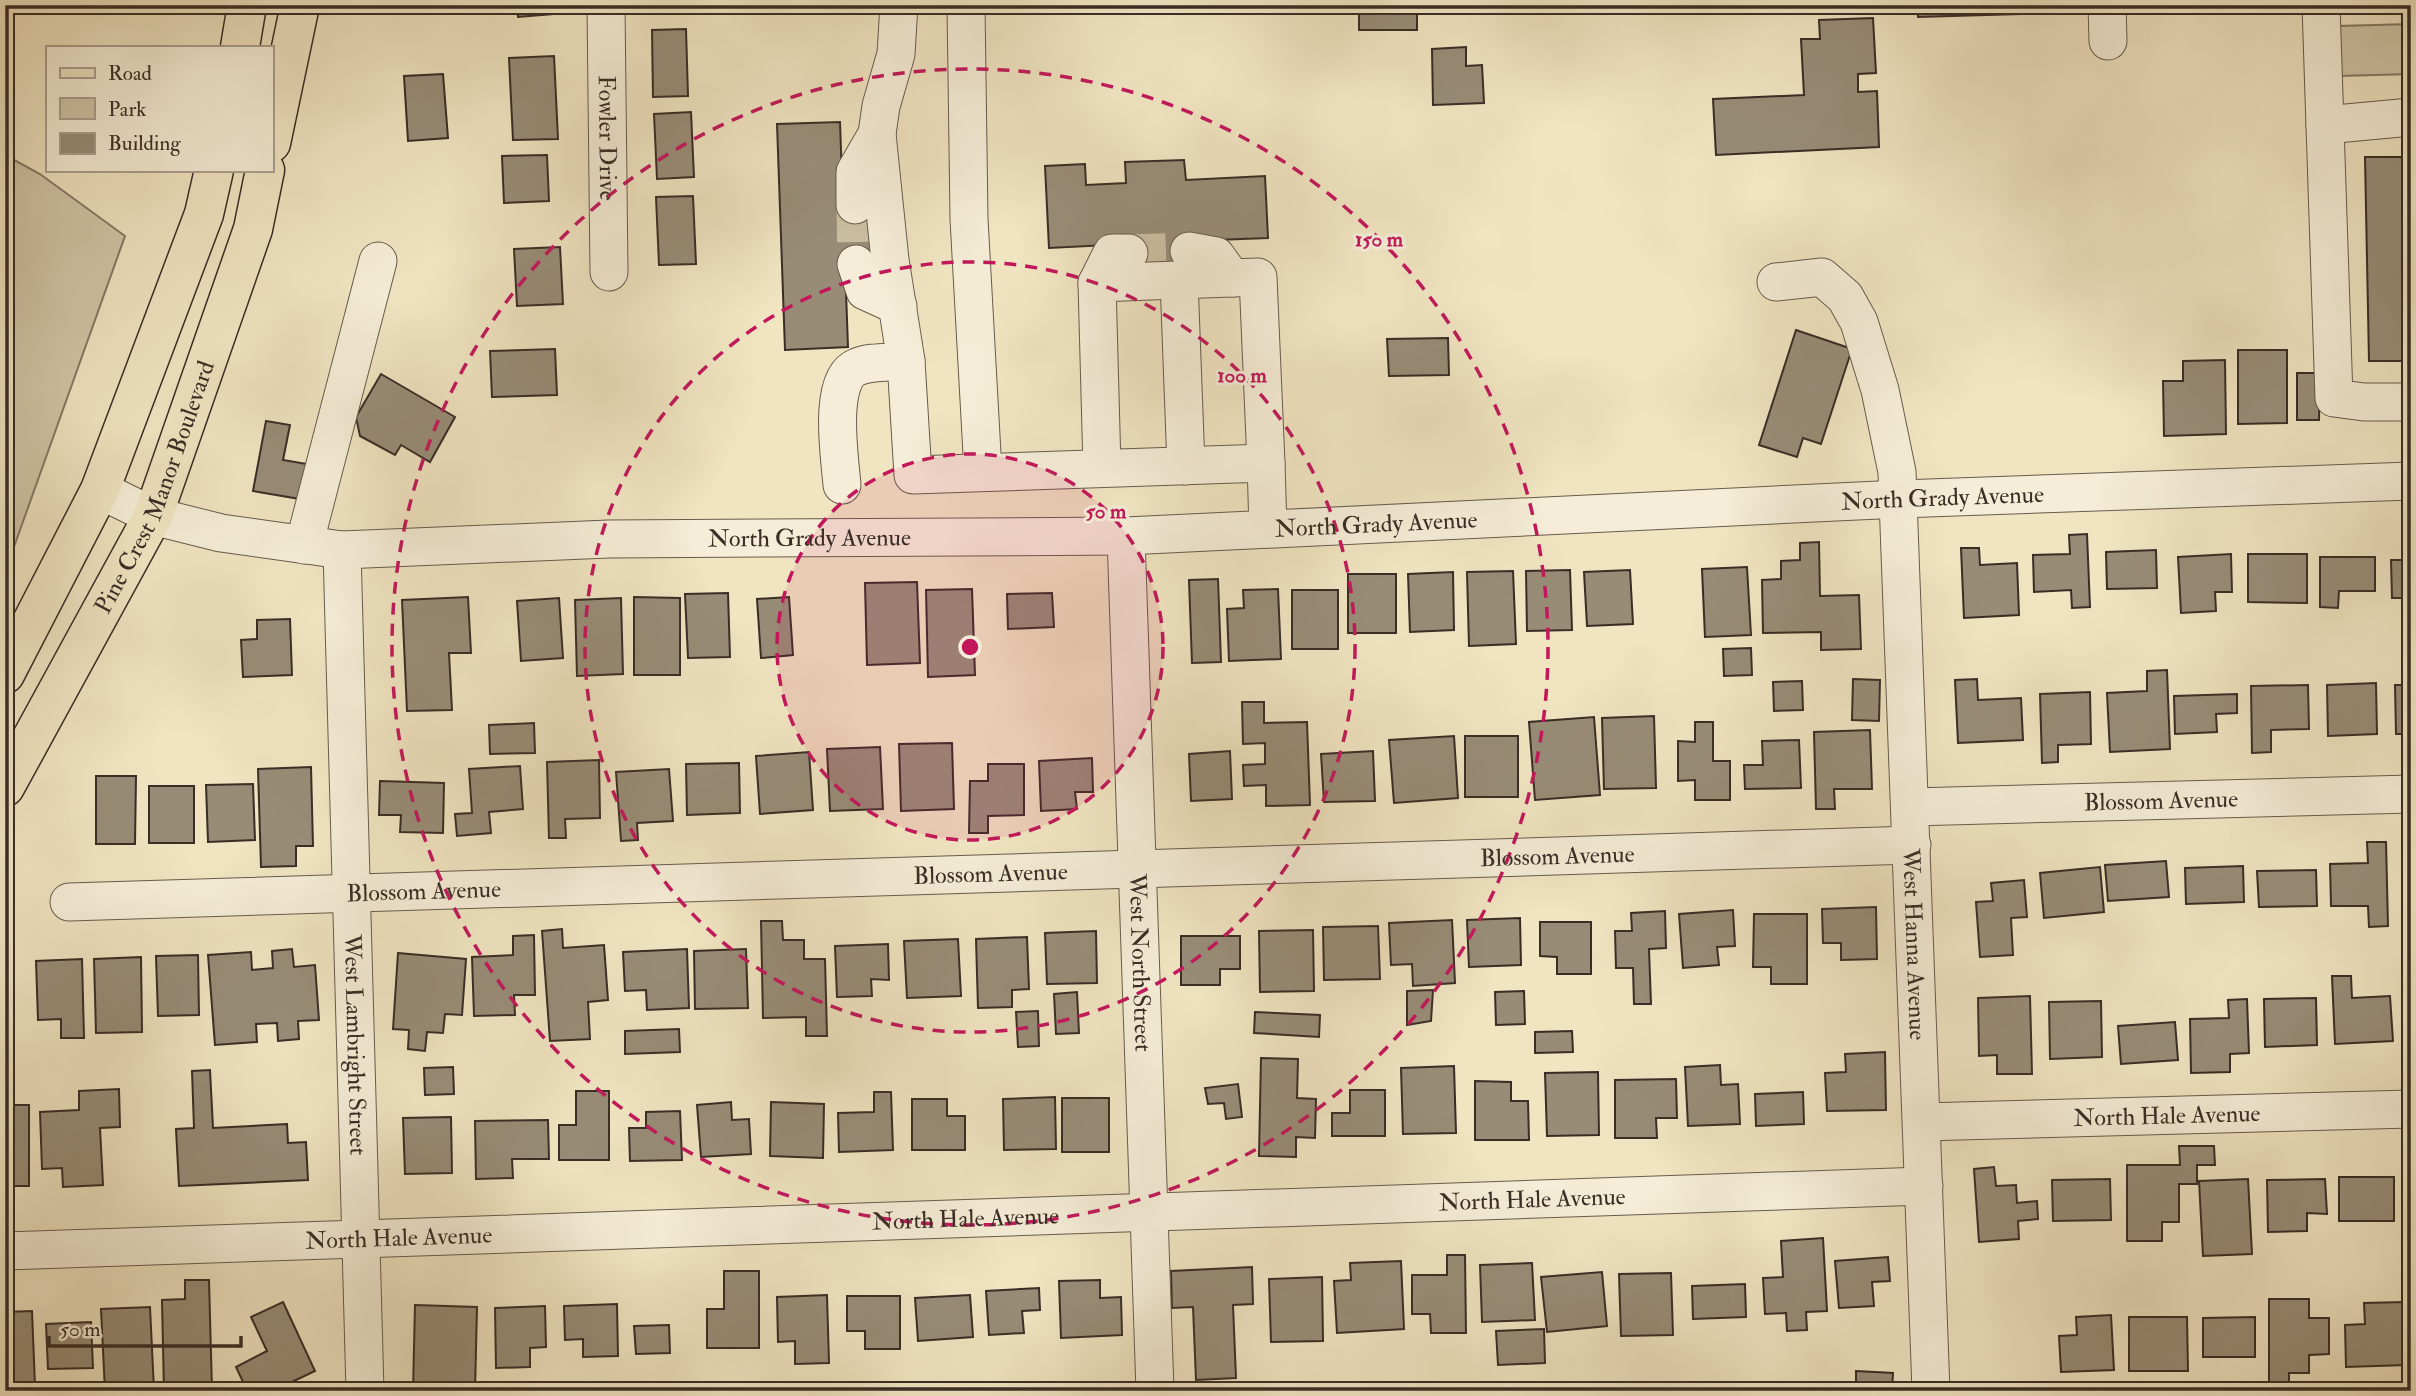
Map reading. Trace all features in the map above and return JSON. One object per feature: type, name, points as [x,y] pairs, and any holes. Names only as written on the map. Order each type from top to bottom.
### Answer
[{"type":"main road","points":[[240,46],[247,5]]},
{"type":"main road","points":[[279,5],[280,102]]},
{"type":"main road","points":[[273,134],[300,5]]},
{"type":"main road","name":"Pine Crest Manor Boulevard","points":[[5,674],[100,490],[204,214],[214,172]]},
{"type":"main road","name":"Pine Crest Manor Boulevard","points":[[5,787],[153,516],[253,229],[265,172]]},
{"type":"street","name":"Fowler Drive","points":[[607,5],[609,272]]},
{"type":"street","points":[[900,5],[896,54],[881,106],[877,134],[906,361],[913,475],[1266,463]]},
{"type":"street","points":[[966,5],[969,219],[983,472]]},
{"type":"street","points":[[2321,5],[2334,398],[2364,402],[2411,402]]},
{"type":"street","points":[[2325,125],[2411,117]]},
{"type":"street","points":[[855,205],[855,172],[877,134]]},
{"type":"street","points":[[1102,468],[1097,283],[1112,253],[1129,253]]},
{"type":"street","points":[[304,545],[378,261]]},
{"type":"street","points":[[856,264],[865,291],[898,306]]},
{"type":"street","points":[[1097,283],[1184,265],[1232,278],[1258,277],[1268,529]]},
{"type":"street","points":[[1184,265],[1186,466]]},
{"type":"street","name":"West Hanna Avenue","points":[[1776,282],[1822,276],[1844,298],[1859,322],[1888,421],[1900,499],[1931,1391]]},
{"type":"street","points":[[842,485],[837,402],[845,377],[856,367],[906,361]]},
{"type":"street","name":"North Grady Avenue","points":[[100,490],[153,516],[221,533],[342,550],[609,539],[1126,536],[1900,499],[2411,481]]},
{"type":"street","name":"West North Street","points":[[1126,536],[1154,1391]]},
{"type":"street","name":"West Lambright Street","points":[[342,550],[365,1391]]},
{"type":"street","name":"Blossom Avenue","points":[[1911,807],[2411,793]]},
{"type":"street","name":"Blossom Avenue","points":[[69,902],[1912,845]]},
{"type":"street","name":"North Hale Avenue","points":[[1922,1122],[2411,1109]]},
{"type":"street","name":"North Hale Avenue","points":[[5,1251],[1924,1186]]},
{"type":"green space","points":[[2411,24],[2411,74],[2339,76],[2338,26]]},
{"type":"green space","points":[[5,155],[40,174],[125,236],[5,572]]},
{"type":"building","points":[[517,5],[552,5],[553,14],[518,17]]},
{"type":"building","points":[[651,5],[684,5],[684,12],[651,13]]},
{"type":"building","points":[[1359,5],[1436,5],[1436,10],[1417,10],[1417,30],[1359,30]]},
{"type":"building","points":[[1917,5],[2020,5],[2021,14],[1918,17]]},
{"type":"building","points":[[1873,18],[1876,73],[1858,74],[1858,92],[1877,91],[1879,147],[1716,155],[1713,99],[1804,95],[1801,39],[1820,39],[1819,20]]},
{"type":"building","points":[[686,29],[688,96],[653,97],[652,30]]},
{"type":"building","points":[[1466,47],[1466,66],[1482,65],[1484,103],[1433,105],[1432,49]]},
{"type":"building","points":[[554,56],[558,139],[513,140],[509,58]]},
{"type":"building","points":[[443,74],[448,138],[408,141],[404,76]]},
{"type":"building","points":[[691,112],[694,177],[657,179],[654,114]]},
{"type":"building","points":[[840,122],[843,206],[870,205],[873,263],[845,264],[848,347],[785,350],[777,124]]},
{"type":"building","points":[[547,155],[549,201],[504,203],[502,156]]},
{"type":"building","points":[[2365,157],[2411,157],[2411,361],[2369,361]]},
{"type":"building","points":[[1184,160],[1186,180],[1265,176],[1268,238],[1188,241],[1189,262],[1130,265],[1128,244],[1049,248],[1045,166],[1085,164],[1086,185],[1126,183],[1125,162]]},
{"type":"building","points":[[693,196],[696,264],[659,265],[656,197]]},
{"type":"building","points":[[560,247],[563,304],[517,306],[514,249]]},
{"type":"building","points":[[1796,330],[1852,349],[1821,444],[1803,438],[1797,457],[1759,445]]},
{"type":"building","points":[[1448,338],[1449,375],[1389,376],[1387,339]]},
{"type":"building","points":[[555,349],[557,395],[492,397],[490,351]]},
{"type":"building","points":[[2238,350],[2287,350],[2287,423],[2238,424]]},
{"type":"building","points":[[2225,360],[2226,434],[2164,436],[2163,381],[2183,381],[2183,361]]},
{"type":"building","points":[[2297,373],[2320,373],[2319,420],[2297,420]]},
{"type":"building","points":[[381,374],[455,417],[430,462],[401,445],[395,455],[360,436],[356,417]]},
{"type":"building","points":[[266,421],[290,425],[283,460],[307,464],[300,499],[253,491]]},
{"type":"building","points":[[2087,534],[2090,607],[2072,608],[2071,590],[2034,592],[2033,555],[2070,554],[2069,535]]},
{"type":"building","points":[[2410,540],[2411,598],[2392,598],[2391,560],[2410,560]]},
{"type":"building","points":[[1819,542],[1820,596],[1859,595],[1861,649],[1821,650],[1821,632],[1763,633],[1762,580],[1781,579],[1781,561],[1800,560],[1800,543]]},
{"type":"building","points":[[1961,548],[1979,548],[1980,565],[2017,563],[2019,615],[1964,618]]},
{"type":"building","points":[[2156,550],[2157,588],[2107,589],[2106,552]]},
{"type":"building","points":[[2231,554],[2232,592],[2215,592],[2216,611],[2181,613],[2178,557]]},
{"type":"building","points":[[2248,554],[2307,554],[2307,603],[2248,602]]},
{"type":"building","points":[[2320,557],[2375,557],[2375,591],[2339,591],[2338,608],[2320,607]]},
{"type":"building","points":[[1747,567],[1751,635],[1705,637],[1702,569]]},
{"type":"building","points":[[1570,570],[1572,630],[1527,631],[1526,571]]},
{"type":"building","points":[[1630,570],[1633,624],[1587,626],[1584,572]]},
{"type":"building","points":[[1513,571],[1516,644],[1469,646],[1467,572]]},
{"type":"building","points":[[1453,572],[1454,630],[1410,632],[1408,574]]},
{"type":"building","points":[[1348,574],[1396,574],[1396,633],[1348,633]]},
{"type":"building","points":[[1218,579],[1221,662],[1192,663],[1189,580]]},
{"type":"building","points":[[917,582],[920,663],[867,665],[865,583]]},
{"type":"building","points":[[972,589],[975,675],[928,677],[926,590]]},
{"type":"building","points":[[1278,589],[1281,659],[1229,661],[1227,609],[1244,608],[1243,590]]},
{"type":"building","points":[[1292,590],[1338,590],[1338,649],[1292,649]]},
{"type":"building","points":[[728,593],[730,657],[688,658],[685,594]]},
{"type":"building","points":[[1052,593],[1054,627],[1008,629],[1007,594]]},
{"type":"building","points":[[468,597],[471,653],[449,653],[452,710],[407,711],[402,600]]},
{"type":"building","points":[[634,597],[680,598],[680,675],[634,675]]},
{"type":"building","points":[[789,597],[793,655],[761,658],[757,599]]},
{"type":"building","points":[[559,598],[563,658],[521,661],[517,601]]},
{"type":"building","points":[[621,598],[623,674],[577,676],[575,600]]},
{"type":"building","points":[[290,619],[292,675],[243,677],[241,640],[257,639],[257,620]]},
{"type":"building","points":[[1751,648],[1752,675],[1724,676],[1723,649]]},
{"type":"building","points":[[2167,670],[2170,749],[2110,752],[2107,693],[2147,691],[2147,671]]},
{"type":"building","points":[[1853,679],[1880,680],[1879,721],[1852,720]]},
{"type":"building","points":[[1977,679],[1978,700],[2021,698],[2023,740],[1958,743],[1955,680]]},
{"type":"building","points":[[1802,681],[1803,710],[1774,711],[1773,682]]},
{"type":"building","points":[[2376,683],[2377,734],[2328,736],[2327,685]]},
{"type":"building","points":[[2308,685],[2309,729],[2271,730],[2271,752],[2252,753],[2251,686]]},
{"type":"building","points":[[2395,685],[2411,685],[2411,734],[2396,734]]},
{"type":"building","points":[[2090,692],[2091,744],[2058,745],[2058,762],[2042,763],[2040,694]]},
{"type":"building","points":[[2237,694],[2237,713],[2216,714],[2217,732],[2175,734],[2174,696]]},
{"type":"building","points":[[1242,702],[1264,702],[1264,723],[1307,722],[1310,805],[1266,806],[1266,785],[1244,786],[1243,765],[1265,764],[1265,743],[1243,744]]},
{"type":"building","points":[[1654,716],[1656,788],[1604,789],[1602,718]]},
{"type":"building","points":[[1594,717],[1600,795],[1535,800],[1529,722]]},
{"type":"building","points":[[1695,722],[1713,722],[1713,761],[1730,761],[1730,800],[1695,800],[1695,780],[1678,781],[1678,741],[1695,742]]},
{"type":"building","points":[[534,723],[535,753],[490,754],[489,725]]},
{"type":"building","points":[[1870,730],[1872,789],[1834,789],[1835,809],[1816,809],[1814,732]]},
{"type":"building","points":[[1454,736],[1458,798],[1394,803],[1389,740]]},
{"type":"building","points":[[1465,736],[1518,736],[1518,797],[1465,797]]},
{"type":"building","points":[[1799,740],[1801,788],[1745,789],[1744,765],[1763,765],[1762,741]]},
{"type":"building","points":[[952,743],[954,809],[901,811],[899,744]]},
{"type":"building","points":[[880,747],[883,809],[830,811],[827,749]]},
{"type":"building","points":[[1230,751],[1232,799],[1191,801],[1189,754]]},
{"type":"building","points":[[1373,751],[1375,801],[1324,802],[1321,754]]},
{"type":"building","points":[[809,752],[813,810],[760,814],[756,756]]},
{"type":"building","points":[[1092,758],[1093,792],[1075,792],[1077,809],[1041,811],[1039,761]]},
{"type":"building","points":[[599,760],[600,818],[565,819],[566,838],[549,838],[547,762]]},
{"type":"building","points":[[739,763],[740,813],[687,815],[686,764]]},
{"type":"building","points":[[988,764],[1024,764],[1024,815],[988,816],[988,833],[969,833],[970,781],[988,781]]},
{"type":"building","points":[[520,766],[523,809],[489,812],[491,833],[457,836],[455,814],[472,813],[469,769]]},
{"type":"building","points":[[311,767],[313,846],[296,846],[296,866],[261,867],[258,769]]},
{"type":"building","points":[[669,769],[673,821],[637,823],[638,840],[621,841],[616,772]]},
{"type":"building","points":[[96,776],[136,776],[135,844],[96,844]]},
{"type":"building","points":[[380,781],[444,783],[443,833],[400,832],[401,815],[379,815]]},
{"type":"building","points":[[253,784],[255,840],[208,842],[206,785]]},
{"type":"building","points":[[149,786],[194,786],[194,843],[149,843]]},
{"type":"building","points":[[2367,842],[2386,842],[2388,926],[2369,927],[2368,906],[2331,906],[2330,864],[2368,863]]},
{"type":"building","points":[[2403,860],[2411,860],[2411,913],[2403,913]]},
{"type":"building","points":[[2166,861],[2169,897],[2108,901],[2105,865]]},
{"type":"building","points":[[2243,866],[2244,902],[2186,904],[2185,868]]},
{"type":"building","points":[[2100,867],[2104,912],[2044,918],[2040,873]]},
{"type":"building","points":[[2316,870],[2317,906],[2259,907],[2257,871]]},
{"type":"building","points":[[2024,880],[2027,917],[2011,918],[2013,955],[1980,957],[1976,902],[1993,901],[1991,883]]},
{"type":"building","points":[[1876,907],[1877,959],[1841,960],[1841,943],[1823,943],[1822,909]]},
{"type":"building","points":[[1733,910],[1735,946],[1717,947],[1719,965],[1683,968],[1679,914]]},
{"type":"building","points":[[1665,911],[1666,948],[1649,949],[1651,1004],[1634,1004],[1633,968],[1616,968],[1615,931],[1632,931],[1631,913]]},
{"type":"building","points":[[1754,914],[1807,914],[1807,984],[1771,984],[1771,967],[1753,967]]},
{"type":"building","points":[[1520,918],[1521,965],[1469,967],[1467,920]]},
{"type":"building","points":[[1452,920],[1455,983],[1413,986],[1412,964],[1391,965],[1389,923]]},
{"type":"building","points":[[761,921],[782,921],[783,940],[804,940],[804,959],[825,959],[827,1036],[806,1036],[806,1017],[763,1018]]},
{"type":"building","points":[[1540,922],[1591,922],[1591,974],[1557,974],[1557,957],[1540,956]]},
{"type":"building","points":[[1378,926],[1380,979],[1324,980],[1323,927]]},
{"type":"building","points":[[562,929],[563,948],[604,945],[608,1000],[588,1002],[590,1039],[550,1041],[542,931]]},
{"type":"building","points":[[1313,930],[1314,991],[1260,992],[1259,931]]},
{"type":"building","points":[[1096,931],[1097,983],[1047,984],[1045,933]]},
{"type":"building","points":[[534,935],[535,995],[514,995],[515,1015],[474,1016],[472,957],[513,955],[513,936]]},
{"type":"building","points":[[1181,936],[1240,936],[1240,969],[1220,969],[1220,985],[1181,985]]},
{"type":"building","points":[[1027,937],[1029,989],[1012,990],[1012,1007],[978,1008],[976,939]]},
{"type":"building","points":[[958,939],[961,996],[907,998],[904,941]]},
{"type":"building","points":[[888,944],[889,980],[871,979],[872,996],[837,997],[835,946]]},
{"type":"building","points":[[292,949],[294,967],[315,965],[319,1020],[298,1021],[299,1039],[278,1041],[277,1023],[256,1024],[257,1042],[215,1045],[208,955],[251,952],[252,970],[273,968],[272,951]]},
{"type":"building","points":[[687,949],[689,1008],[647,1010],[646,990],[625,991],[623,952]]},
{"type":"building","points":[[746,949],[748,1008],[695,1009],[694,951]]},
{"type":"building","points":[[398,953],[466,959],[462,1015],[445,1014],[443,1033],[427,1032],[425,1051],[408,1049],[409,1030],[393,1029]]},
{"type":"building","points":[[198,955],[199,1015],[158,1016],[156,956]]},
{"type":"building","points":[[141,957],[142,1032],[96,1033],[94,959]]},
{"type":"building","points":[[82,959],[84,1038],[61,1038],[61,1019],[38,1020],[36,961]]},
{"type":"building","points":[[2332,976],[2351,976],[2352,998],[2390,996],[2393,1041],[2335,1044]]},
{"type":"building","points":[[1433,990],[1431,1021],[1407,1025],[1407,991]]},
{"type":"building","points":[[1524,991],[1525,1024],[1496,1025],[1495,992]]},
{"type":"building","points":[[1077,992],[1079,1033],[1056,1034],[1054,994]]},
{"type":"building","points":[[2030,996],[2032,1074],[1997,1074],[1997,1055],[1979,1056],[1978,998]]},
{"type":"building","points":[[2316,998],[2317,1045],[2265,1047],[2264,999]]},
{"type":"building","points":[[2247,999],[2249,1053],[2230,1054],[2230,1072],[2191,1073],[2190,1019],[2229,1018],[2228,1000]]},
{"type":"building","points":[[2101,1001],[2102,1057],[2050,1059],[2049,1002]]},
{"type":"building","points":[[2407,1002],[2411,1002],[2411,1048],[2409,1048]]},
{"type":"building","points":[[1038,1011],[1039,1046],[1018,1047],[1016,1012]]},
{"type":"building","points":[[1255,1012],[1320,1015],[1319,1037],[1254,1033]]},
{"type":"building","points":[[2175,1022],[2178,1060],[2121,1064],[2118,1026]]},
{"type":"building","points":[[679,1029],[680,1052],[625,1054],[625,1031]]},
{"type":"building","points":[[1572,1031],[1573,1052],[1535,1053],[1535,1032]]},
{"type":"building","points":[[1885,1052],[1886,1110],[1827,1111],[1825,1073],[1846,1072],[1845,1054]]},
{"type":"building","points":[[1261,1058],[1298,1059],[1297,1098],[1316,1099],[1315,1138],[1296,1137],[1296,1157],[1259,1156]]},
{"type":"building","points":[[1720,1065],[1721,1085],[1738,1084],[1740,1124],[1688,1126],[1685,1067]]},
{"type":"building","points":[[1454,1066],[1456,1133],[1403,1134],[1401,1068]]},
{"type":"building","points":[[453,1067],[454,1094],[425,1095],[424,1068]]},
{"type":"building","points":[[210,1070],[213,1128],[287,1124],[288,1143],[306,1142],[308,1180],[179,1186],[176,1129],[194,1128],[192,1071]]},
{"type":"building","points":[[1598,1072],[1599,1135],[1547,1136],[1545,1073]]},
{"type":"building","points":[[1676,1079],[1677,1118],[1656,1118],[1657,1138],[1615,1138],[1615,1080]]},
{"type":"building","points":[[1475,1081],[1511,1082],[1511,1101],[1528,1101],[1529,1140],[1475,1140]]},
{"type":"building","points":[[1238,1084],[1242,1117],[1226,1119],[1224,1103],[1208,1104],[1205,1088]]},
{"type":"building","points":[[119,1089],[120,1127],[100,1128],[103,1185],[63,1187],[62,1168],[42,1169],[40,1112],[79,1110],[79,1091]]},
{"type":"building","points":[[1350,1090],[1385,1090],[1385,1136],[1332,1136],[1332,1113],[1350,1113]]},
{"type":"building","points":[[576,1091],[609,1091],[609,1160],[559,1160],[559,1125],[576,1125]]},
{"type":"building","points":[[874,1092],[891,1092],[893,1150],[839,1152],[838,1113],[874,1112]]},
{"type":"building","points":[[1803,1092],[1804,1124],[1756,1126],[1755,1094]]},
{"type":"building","points":[[1055,1097],[1056,1149],[1004,1150],[1003,1099]]},
{"type":"building","points":[[1062,1098],[1109,1098],[1109,1152],[1062,1152]]},
{"type":"building","points":[[912,1099],[947,1099],[947,1116],[965,1116],[965,1150],[912,1150]]},
{"type":"building","points":[[731,1102],[732,1120],[749,1119],[751,1154],[701,1157],[697,1105]]},
{"type":"building","points":[[771,1102],[824,1104],[823,1158],[770,1156]]},
{"type":"building","points":[[5,1105],[29,1105],[29,1186],[5,1186]]},
{"type":"building","points":[[680,1111],[682,1160],[630,1161],[629,1128],[646,1128],[646,1112]]},
{"type":"building","points":[[451,1117],[452,1173],[405,1174],[403,1118]]},
{"type":"building","points":[[548,1120],[549,1159],[512,1159],[513,1178],[476,1179],[475,1121]]},
{"type":"building","points":[[2179,1146],[2214,1146],[2215,1165],[2197,1165],[2197,1184],[2179,1184],[2179,1222],[2162,1222],[2162,1241],[2127,1241],[2127,1165],[2180,1165]]},
{"type":"building","points":[[1994,1167],[1996,1186],[2016,1185],[2017,1203],[2037,1201],[2038,1219],[2018,1221],[2019,1239],[1979,1242],[1974,1169]]},
{"type":"building","points":[[2339,1177],[2394,1177],[2394,1221],[2339,1221]]},
{"type":"building","points":[[2110,1179],[2111,1220],[2053,1221],[2052,1180]]},
{"type":"building","points":[[2248,1179],[2252,1254],[2203,1256],[2199,1181]]},
{"type":"building","points":[[2325,1179],[2327,1214],[2307,1213],[2307,1231],[2268,1232],[2267,1180]]},
{"type":"building","points":[[1823,1238],[1827,1311],[1806,1312],[1807,1330],[1787,1331],[1786,1313],[1765,1314],[1763,1278],[1783,1277],[1781,1241]]},
{"type":"building","points":[[1447,1255],[1465,1255],[1466,1333],[1431,1333],[1430,1314],[1412,1314],[1412,1275],[1447,1275]]},
{"type":"building","points":[[1888,1257],[1890,1281],[1872,1282],[1874,1306],[1839,1308],[1835,1261]]},
{"type":"building","points":[[1401,1261],[1404,1329],[1337,1333],[1334,1281],[1351,1280],[1350,1263]]},
{"type":"building","points":[[1532,1263],[1535,1320],[1482,1322],[1480,1265]]},
{"type":"building","points":[[1252,1267],[1253,1304],[1233,1305],[1236,1378],[1196,1380],[1193,1307],[1172,1308],[1171,1271]]},
{"type":"building","points":[[724,1271],[759,1271],[759,1348],[707,1348],[707,1309],[724,1309]]},
{"type":"building","points":[[1602,1272],[1607,1326],[1547,1332],[1541,1277]]},
{"type":"building","points":[[1671,1273],[1673,1335],[1621,1336],[1619,1274]]},
{"type":"building","points":[[1322,1277],[1323,1341],[1271,1342],[1269,1279]]},
{"type":"building","points":[[185,1280],[209,1280],[212,1391],[164,1391],[162,1300],[185,1299]]},
{"type":"building","points":[[1100,1280],[1100,1298],[1121,1297],[1122,1335],[1061,1338],[1059,1281]]},
{"type":"building","points":[[1745,1284],[1746,1317],[1693,1319],[1692,1286]]},
{"type":"building","points":[[1039,1288],[1040,1310],[1022,1311],[1024,1333],[989,1335],[986,1291]]},
{"type":"building","points":[[827,1295],[829,1363],[795,1364],[795,1341],[778,1342],[777,1297]]},
{"type":"building","points":[[970,1295],[973,1337],[918,1341],[915,1298]]},
{"type":"building","points":[[847,1296],[900,1296],[900,1349],[865,1349],[865,1331],[847,1331]]},
{"type":"building","points":[[2269,1299],[2309,1299],[2309,1318],[2329,1318],[2329,1354],[2309,1355],[2309,1373],[2289,1373],[2289,1391],[2269,1391]]},
{"type":"building","points":[[283,1302],[315,1371],[273,1391],[228,1391],[244,1384],[236,1367],[267,1351],[251,1317]]},
{"type":"building","points":[[2405,1302],[2407,1365],[2346,1367],[2345,1325],[2365,1324],[2364,1303]]},
{"type":"building","points":[[617,1304],[618,1356],[583,1357],[583,1339],[565,1340],[564,1306]]},
{"type":"building","points":[[415,1305],[477,1307],[475,1391],[413,1391]]},
{"type":"building","points":[[545,1306],[546,1347],[530,1348],[530,1367],[496,1368],[495,1308]]},
{"type":"building","points":[[150,1307],[154,1390],[105,1391],[101,1309]]},
{"type":"building","points":[[32,1311],[35,1385],[12,1387],[13,1391],[5,1391],[5,1312]]},
{"type":"building","points":[[2111,1315],[2114,1370],[2061,1372],[2059,1336],[2077,1335],[2076,1317]]},
{"type":"building","points":[[2129,1317],[2187,1317],[2188,1371],[2129,1371]]},
{"type":"building","points":[[2255,1317],[2255,1357],[2203,1357],[2203,1318]]},
{"type":"building","points":[[91,1322],[93,1368],[48,1369],[46,1324]]},
{"type":"building","points":[[669,1325],[670,1353],[636,1354],[634,1326]]},
{"type":"building","points":[[1544,1329],[1545,1363],[1498,1365],[1496,1331]]},
{"type":"building","points":[[1856,1371],[1893,1373],[1892,1391],[1856,1391]]},
{"type":"tunnel","points":[[855,205],[856,264]]},
{"type":"tunnel","points":[[1129,253],[1189,251]]}]
